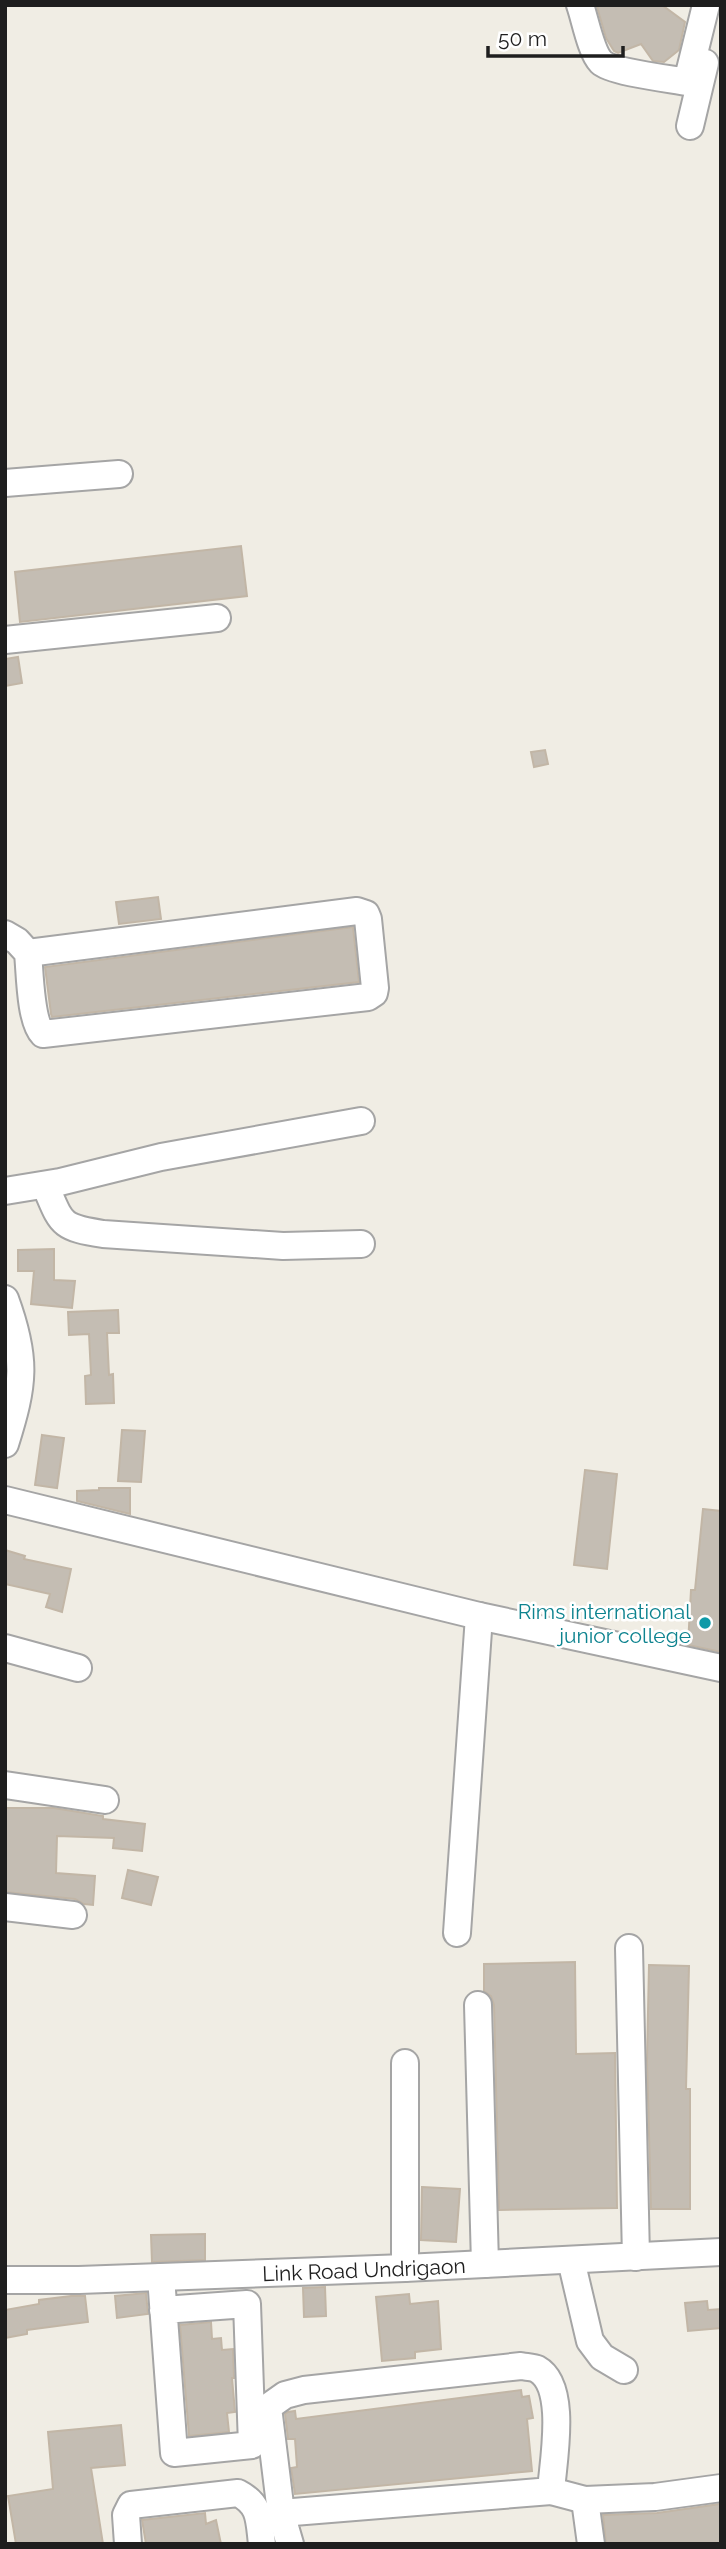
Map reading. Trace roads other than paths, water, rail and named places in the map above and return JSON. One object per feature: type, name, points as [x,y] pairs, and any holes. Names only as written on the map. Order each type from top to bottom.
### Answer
[{"type":"street","points":[[580,5],[601,63],[615,69],[687,82],[706,5]]},
{"type":"street","points":[[690,126],[719,5]]},
{"type":"street","points":[[5,483],[119,474]]},
{"type":"street","points":[[5,640],[217,618]]},
{"type":"street","points":[[5,934],[17,941],[28,953],[35,1020],[43,1034],[368,997],[375,989],[368,919],[366,914],[356,911],[28,953]]},
{"type":"street","points":[[5,1191],[45,1185],[161,1157],[361,1121]]},
{"type":"street","points":[[45,1185],[60,1219],[75,1230],[282,1246],[361,1244]]},
{"type":"street","points":[[5,1299],[15,1326],[22,1372],[19,1394],[5,1444]]},
{"type":"street","points":[[5,1500],[478,1616],[721,1668]]},
{"type":"street","points":[[457,1933],[478,1616]]},
{"type":"street","points":[[5,1647],[78,1668]]},
{"type":"street","points":[[5,1785],[105,1800]]},
{"type":"street","points":[[5,1907],[73,1915]]},
{"type":"street","points":[[629,1948],[636,2257]]},
{"type":"street","points":[[478,2005],[485,2264]]},
{"type":"street","points":[[405,2063],[405,2268]]},
{"type":"street","name":"Link Road Undrigaon","points":[[5,2280],[405,2268],[721,2252]]},
{"type":"street","points":[[571,2260],[590,2341],[602,2357],[624,2370]]},
{"type":"street","points":[[161,2277],[163,2310],[174,2453],[252,2445],[247,2304],[163,2310]]},
{"type":"street","points":[[290,2544],[281,2513],[268,2407],[285,2395],[304,2390],[521,2366],[537,2369],[550,2382],[557,2409],[551,2491]]},
{"type":"street","points":[[281,2513],[551,2491],[585,2500],[655,2497],[721,2487]]},
{"type":"street","points":[[128,2544],[126,2515],[131,2505],[238,2493],[251,2500],[257,2511],[262,2544]]},
{"type":"street","points":[[585,2500],[591,2544]]},
{"type":"place","name":"Rims international junior college","points":[[705,1623]]}]
